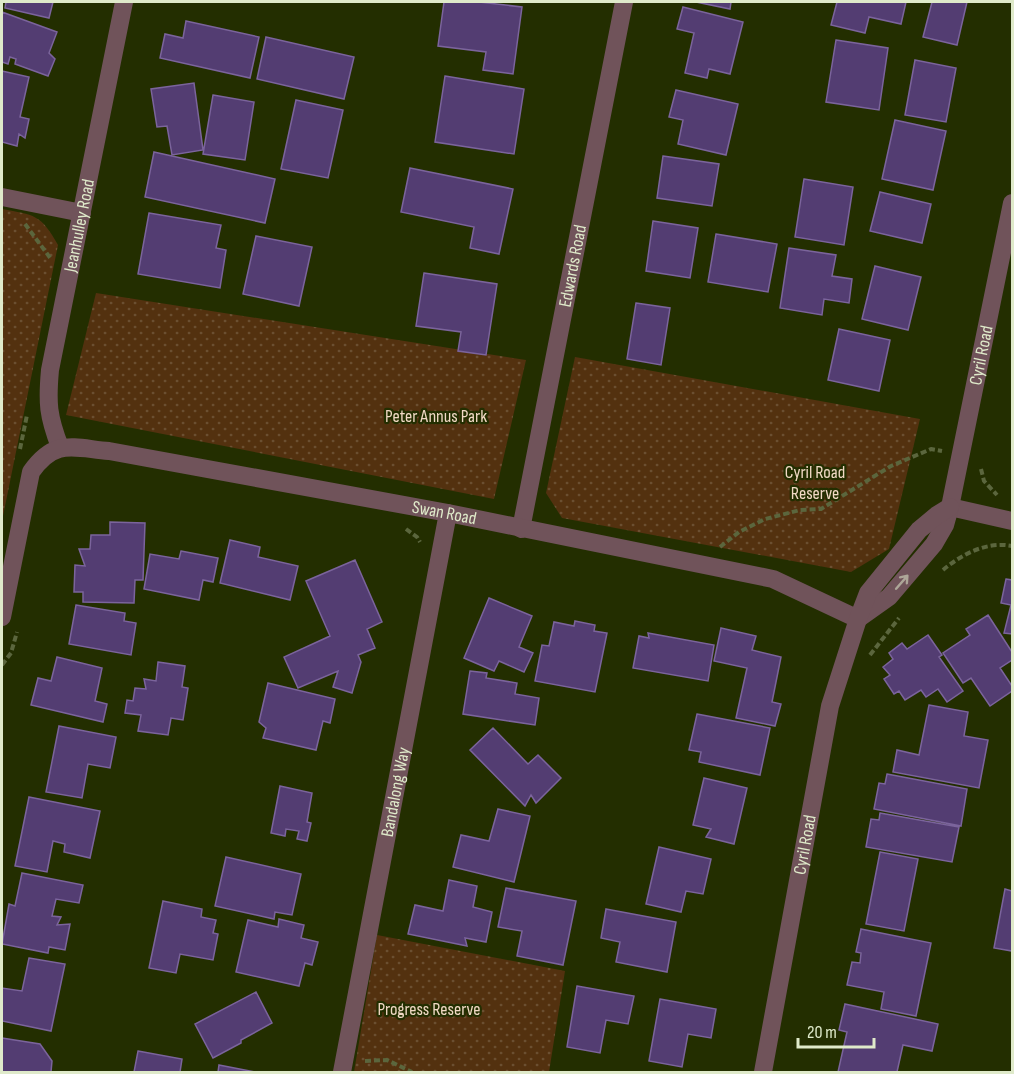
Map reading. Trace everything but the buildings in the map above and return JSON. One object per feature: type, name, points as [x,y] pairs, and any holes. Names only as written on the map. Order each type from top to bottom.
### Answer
[{"type":"street","name":"Jeanhulley Road","points":[[60,447],[51,424],[47,401],[50,370],[124,2]]},
{"type":"street","name":"Edwards Road","points":[[521,529],[624,2]]},
{"type":"street","points":[[2,198],[82,213]]},
{"type":"street","name":"Cyril Road","points":[[763,1072],[830,706],[868,593],[919,530],[936,515],[950,507],[1010,228],[1012,203]]},
{"type":"street","points":[[2,617],[31,472],[47,453],[60,447]]},
{"type":"street","name":"Swan Road","points":[[60,447],[109,451],[448,513],[773,579],[858,620]]},
{"type":"street","points":[[950,507],[1012,521]]},
{"type":"street","name":"Bandalong Way","points":[[344,1064],[448,513]]},
{"type":"path","points":[[19,216],[51,259],[71,263]]},
{"type":"path","points":[[708,566],[719,547],[739,532],[765,519],[800,510],[821,509],[891,466],[931,449],[961,454]]},
{"type":"path","points":[[937,577],[944,569],[974,549],[1001,543],[1012,546]]},
{"type":"path","points":[[868,658],[902,615]]},
{"type":"path","points":[[2,665],[11,653],[19,623]]},
{"type":"path","points":[[344,1064],[387,1060],[412,1072]]},
{"type":"green space","points":[[2,209],[36,218],[47,227],[58,245],[2,521]]},
{"type":"green space","name":"Peter Annus Park","points":[[96,293],[526,360],[494,499],[66,415]]},
{"type":"green space","name":"Cyril Road Reserve","points":[[575,357],[920,419],[889,549],[851,572],[562,518],[546,493]]},
{"type":"green space","name":"Progress Reserve","points":[[377,935],[565,971],[549,1072],[354,1072]]}]
